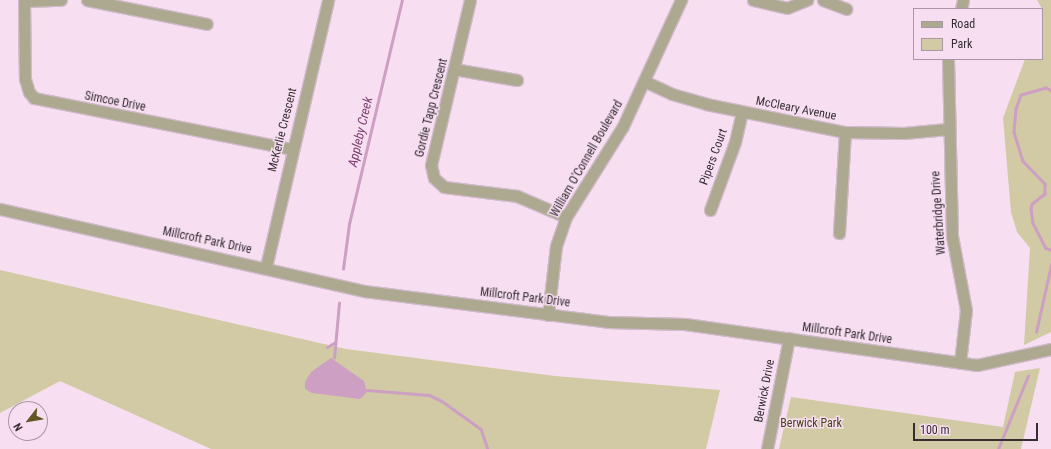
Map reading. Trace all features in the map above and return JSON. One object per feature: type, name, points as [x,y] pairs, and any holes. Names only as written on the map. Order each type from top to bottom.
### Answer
[{"type":"street","points":[[24,1],[61,0]]},
{"type":"street","points":[[87,0],[207,24]]},
{"type":"street","name":"McKerlie Crescent","points":[[266,267],[291,149],[328,0]]},
{"type":"street","name":"Gordie Tapp Crescent","points":[[470,0],[431,165],[434,178],[444,186],[517,196],[566,217]]},
{"type":"street","name":"William O'Connell Boulevard","points":[[548,315],[556,246],[566,217],[614,144],[681,0]]},
{"type":"street","points":[[753,0],[787,8],[807,0]]},
{"type":"street","points":[[823,0],[846,9]]},
{"type":"street","name":"Simcoe Drive","points":[[24,1],[26,86],[34,98],[291,149]]},
{"type":"street","name":"Waterbridge Drive","points":[[948,60],[948,129],[952,236],[966,310],[960,363]]},
{"type":"street","points":[[454,69],[516,80]]},
{"type":"street","name":"McCleary Avenue","points":[[644,81],[672,94],[742,112],[845,132],[904,133],[948,129]]},
{"type":"street","name":"Pipers Court","points":[[710,210],[735,142],[742,112]]},
{"type":"street","points":[[839,233],[845,132]]},
{"type":"street","name":"Millcroft Park Drive","points":[[0,209],[364,290],[548,315],[608,322],[685,324],[960,363],[997,363],[1051,349]]},
{"type":"street","name":"Berwick Drive","points":[[767,449],[789,338]]},
{"type":"green space","points":[[1037,0],[1051,0],[1051,332],[1024,345],[1030,248],[1017,232],[1011,212],[1003,118],[1025,60],[1043,60],[1043,8],[1041,8]]},
{"type":"green space","points":[[0,270],[346,349],[555,376],[720,390],[706,449],[211,449],[60,381],[22,401],[8,401],[8,409],[0,413]]},
{"type":"green space","name":"Berwick Park","points":[[1040,368],[1021,449],[779,449],[791,397],[1003,427],[1015,372]]},
{"type":"shaded area","points":[[331,358],[364,381],[367,392],[360,399],[312,393],[305,389],[305,382],[311,372]]},
{"type":"waterway","name":"Appleby Creek","points":[[343,269],[349,224],[402,0]]},
{"type":"waterway","points":[[1051,91],[1046,88],[1021,95],[1016,109],[1014,132],[1023,161],[1045,184],[1045,194],[1032,204],[1031,209],[1033,223],[1046,248],[1051,250]]},
{"type":"waterway","points":[[1036,332],[1051,265]]},
{"type":"waterway","name":"Appleby Creek","points":[[334,358],[339,303]]},
{"type":"waterway","name":"Appleby Creek","points":[[327,347],[334,343]]},
{"type":"waterway","points":[[998,449],[1028,376]]},
{"type":"waterway","name":"Appleby Creek","points":[[367,390],[429,395],[442,401],[481,429],[488,449]]}]
